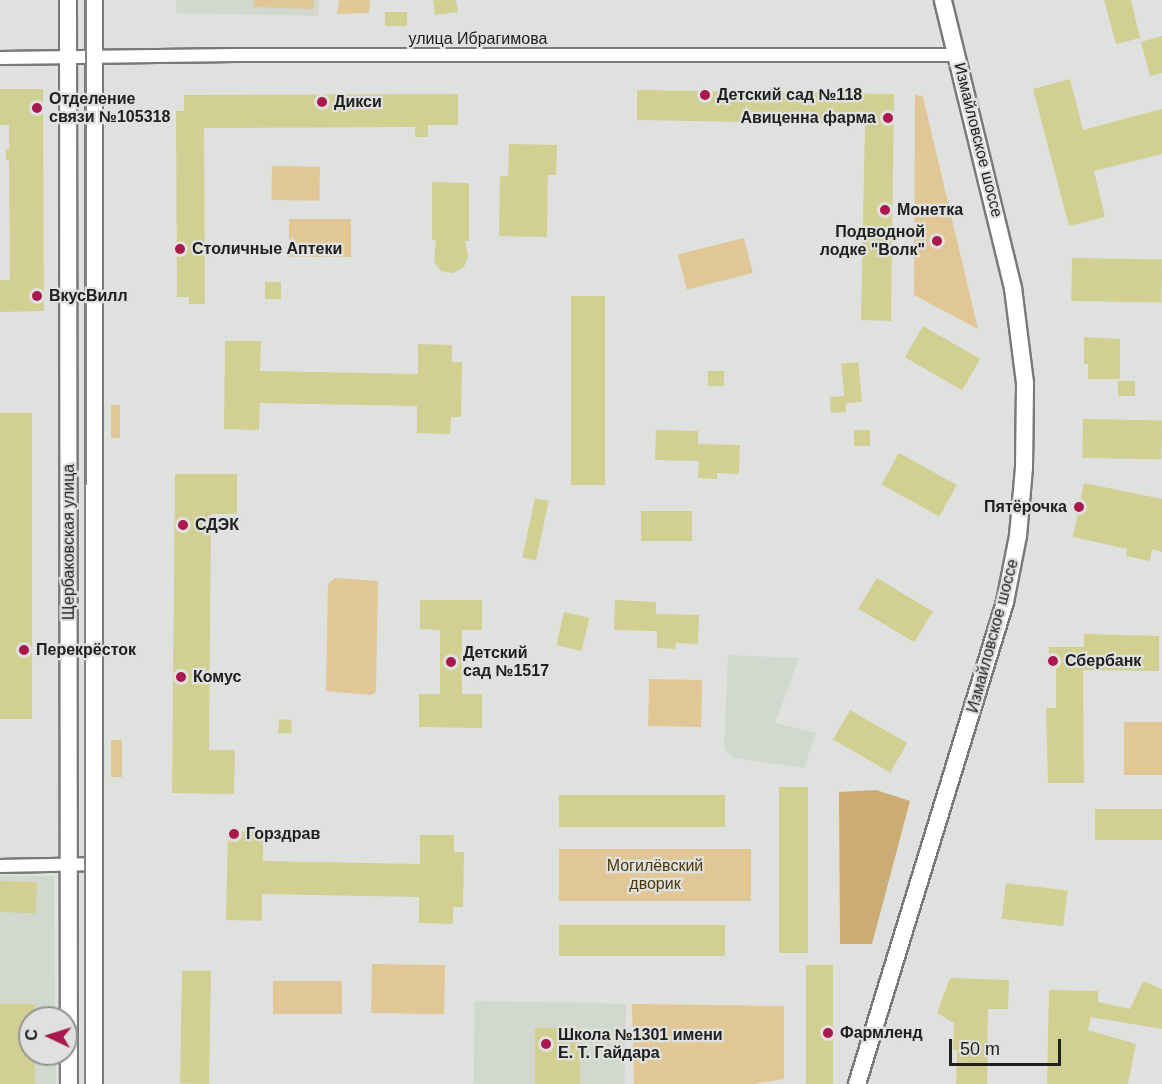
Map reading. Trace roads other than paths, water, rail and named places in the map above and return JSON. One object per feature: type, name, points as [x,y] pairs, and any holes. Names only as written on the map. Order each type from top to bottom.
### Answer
[{"type":"main road","name":"Щербаковская улица","points":[[68,0],[69,1084]]},
{"type":"main road","name":"Щербаковская улица","points":[[94,0],[94,1084]]},
{"type":"main road","name":"Измайловское шоссе","points":[[857,1084],[995,636],[1018,536],[1026,421],[1019,326],[997,216],[943,0]]},
{"type":"street","name":"улица Ибрагимова","points":[[0,58],[68,58],[93,55],[957,56]]},
{"type":"street","points":[[0,866],[94,864]]},
{"type":"tram line","points":[[85,1084],[86,0]]},
{"type":"place","name":"Детский сад №118","points":[[705,95]]},
{"type":"place","name":"Дикси","points":[[322,102]]},
{"type":"place","name":"Отделение связи №105318","points":[[37,108]]},
{"type":"place","name":"Авиценна фарма","points":[[888,118]]},
{"type":"place","name":"Монетка","points":[[885,210]]},
{"type":"place","name":"Подводной лодке \"Волк\"","points":[[937,241]]},
{"type":"place","name":"Столичные Аптеки","points":[[180,249]]},
{"type":"place","name":"ВкусВилл","points":[[37,296]]},
{"type":"place","name":"Пятёрочка","points":[[1079,507]]},
{"type":"place","name":"СДЭК","points":[[183,525]]},
{"type":"place","name":"Перекрёсток","points":[[24,650]]},
{"type":"place","name":"Сбербанк","points":[[1053,661]]},
{"type":"place","name":"Детский сад №1517","points":[[451,662]]},
{"type":"place","name":"Комус","points":[[181,677]]},
{"type":"place","name":"Горздрав","points":[[234,834]]},
{"type":"place","name":"Фармленд","points":[[828,1033]]},
{"type":"place","name":"Школа №1301 имени Е. Т. Гайдара","points":[[546,1044]]},
{"type":"park label","name":"Могилёвский дворик","points":[[655,875]]}]
